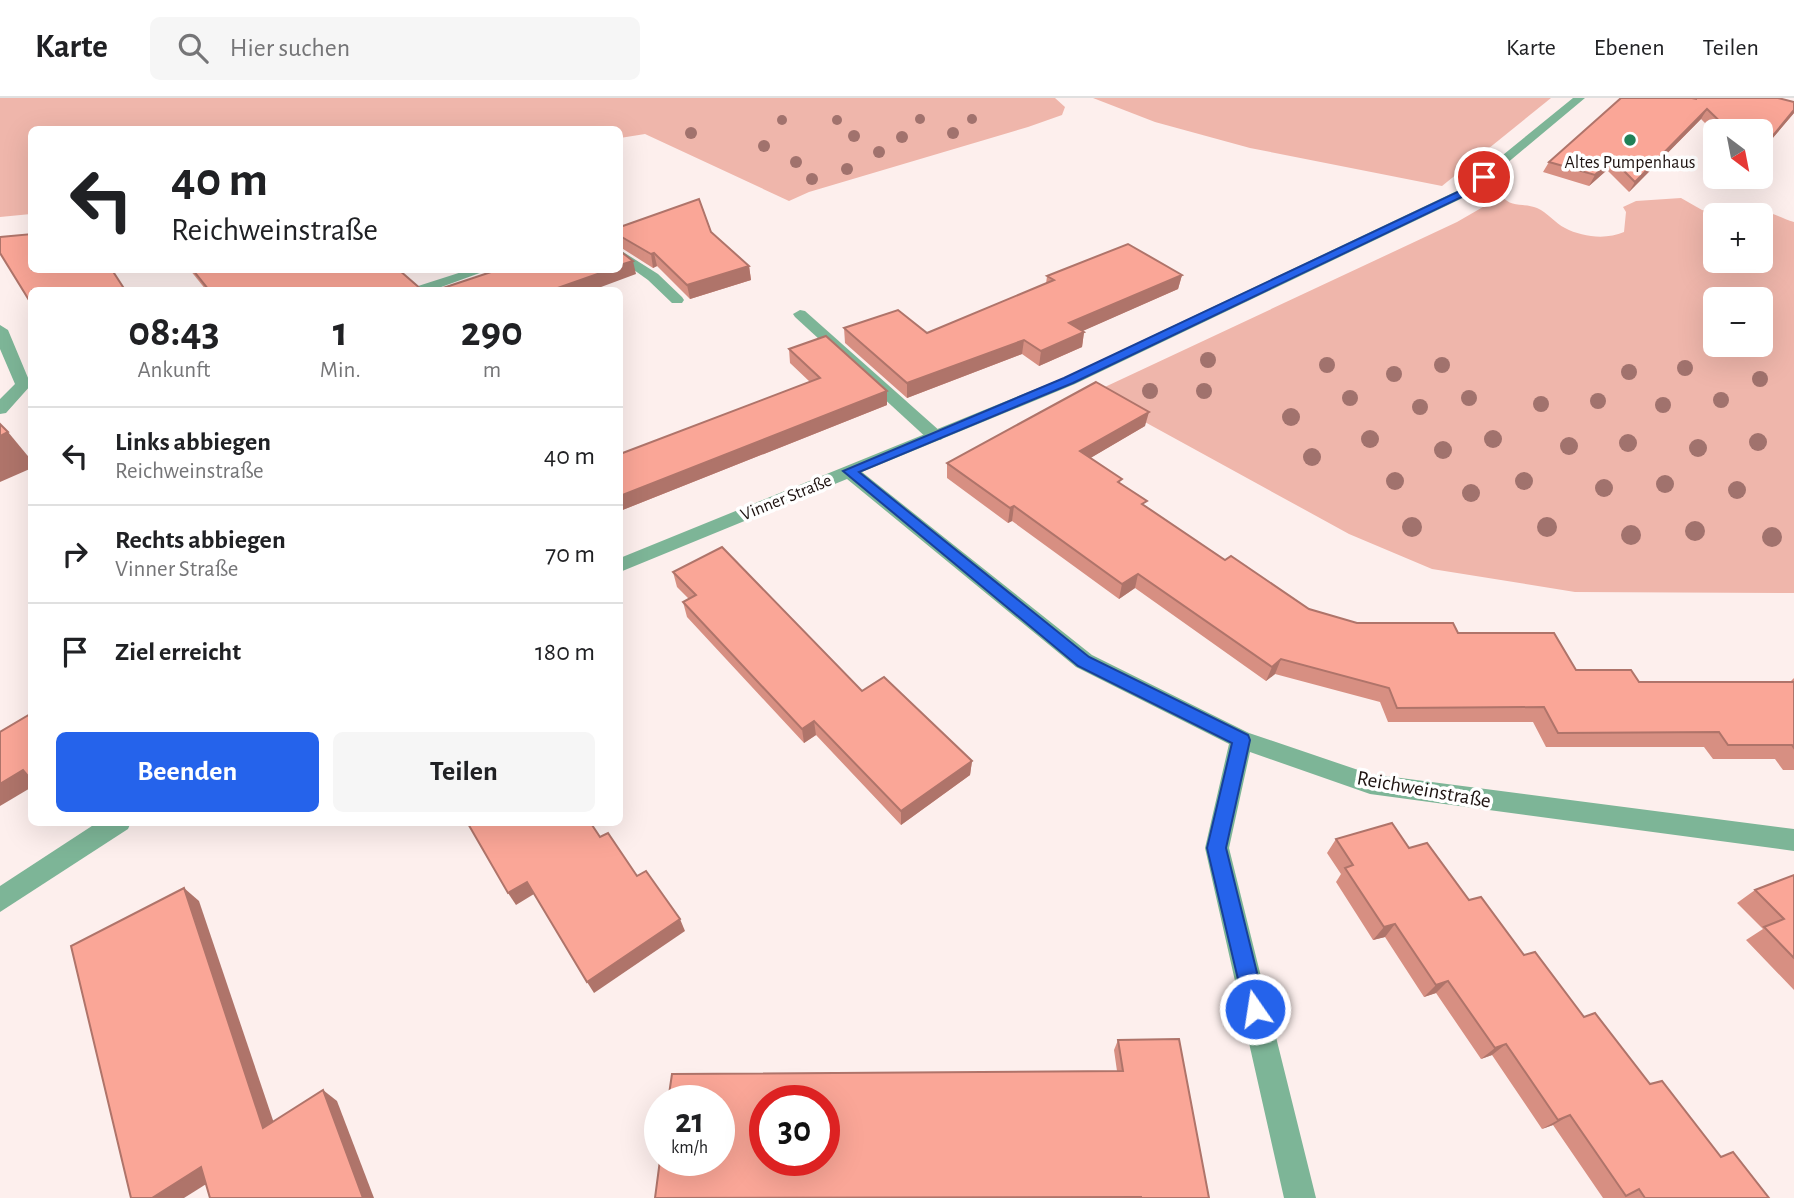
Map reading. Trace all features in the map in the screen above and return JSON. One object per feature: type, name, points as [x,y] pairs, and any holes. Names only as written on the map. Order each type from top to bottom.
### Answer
[{"type":"street","name":"Vinner Straße","points":[[623,564],[1069,381],[1465,192],[1580,98]]},
{"type":"street","points":[[623,256],[653,277],[677,300]]},
{"type":"street","points":[[429,287],[472,273]]},
{"type":"street","points":[[800,314],[935,436]]},
{"type":"street","points":[[0,330],[23,385],[0,409]]},
{"type":"street","name":"Reichweinstraße","points":[[849,471],[1084,662],[1241,740],[1370,784],[1794,840]]},
{"type":"street","points":[[1241,740],[1217,848],[1300,1198]]},
{"type":"street","points":[[0,900],[113,826]]},
{"type":"shaded area","points":[[0,98],[1055,98],[1065,107],[1062,115],[1028,127],[809,192],[789,201],[645,134],[623,138],[623,126],[28,126],[28,214],[0,217]]},
{"type":"shaded area","points":[[1093,98],[1551,98],[1442,186],[1250,148],[1155,122]]},
{"type":"shaded area","points":[[1502,196],[1514,204],[1537,208],[1572,231],[1594,236],[1610,236],[1624,232],[1626,212],[1623,207],[1636,201],[1681,198],[1703,210],[1703,273],[1773,273],[1773,214],[1794,222],[1794,593],[1575,592],[1432,569],[1349,534],[1092,393],[1457,222]]},
{"type":"building","points":[[1621,98],[1778,98],[1794,102],[1794,110],[1773,136],[1773,119],[1717,119],[1707,109],[1635,182],[1612,159],[1595,175],[1549,162]]},
{"type":"building","points":[[699,199],[711,232],[749,266],[687,285],[654,253],[651,254],[623,238],[623,226]]},
{"type":"building","points":[[28,234],[28,273],[114,273],[123,287],[28,287],[28,298],[0,253],[0,237]]},
{"type":"building","points":[[1128,244],[1182,275],[1069,323],[1084,332],[1041,351],[1024,340],[907,383],[844,328],[898,310],[927,333],[1054,280],[1047,276]]},
{"type":"building","points":[[623,253],[633,261],[623,264]]},
{"type":"building","points":[[195,273],[402,273],[419,287],[207,287]]},
{"type":"building","points":[[488,273],[600,273],[561,287],[446,287]]},
{"type":"building","points":[[826,336],[887,391],[623,495],[623,453],[820,378],[789,349]]},
{"type":"building","points":[[1096,382],[1149,412],[1080,451],[1122,479],[1118,482],[1147,501],[1142,504],[1225,560],[1231,556],[1309,609],[1357,623],[1453,623],[1458,633],[1554,633],[1576,670],[1631,670],[1639,682],[1794,682],[1794,748],[1792,745],[1728,745],[1719,732],[1558,733],[1544,707],[1397,708],[1389,688],[1281,659],[1272,667],[1138,574],[1122,584],[1014,506],[1010,508],[947,463]]},
{"type":"building","points":[[0,424],[8,432],[0,436]]},
{"type":"building","points":[[722,547],[862,691],[884,677],[972,761],[901,811],[814,721],[802,729],[683,602],[696,595],[673,572]]},
{"type":"building","points":[[28,715],[28,776],[23,770],[0,784],[0,732]]},
{"type":"building","points":[[1392,823],[1409,848],[1427,843],[1469,900],[1481,897],[1524,955],[1535,952],[1584,1017],[1595,1013],[1650,1084],[1662,1081],[1721,1157],[1733,1152],[1769,1198],[1645,1198],[1639,1189],[1626,1196],[1570,1115],[1558,1120],[1506,1044],[1495,1048],[1448,981],[1436,985],[1395,924],[1384,927],[1345,868],[1353,865],[1336,839]]},
{"type":"building","points":[[469,826],[593,826],[600,837],[608,833],[637,876],[646,871],[680,919],[587,982],[527,882],[508,893]]},
{"type":"building","points":[[1794,875],[1794,958],[1764,927],[1784,919],[1755,890]]},
{"type":"building","points":[[184,888],[263,1128],[323,1090],[363,1198],[210,1198],[201,1167],[152,1198],[131,1198],[71,946]]},
{"type":"building","points":[[1179,1039],[1209,1198],[655,1198],[658,1176],[735,1176],[735,1085],[670,1085],[672,1074],[1123,1071],[1118,1040]]},
{"type":"place","name":"Altes Pumpenhaus","points":[[1630,140]]},
{"type":"route","points":[[1255,1009],[1217,848],[1241,740],[1084,662],[849,471],[1069,381],[1465,192],[1484,177]]}]
